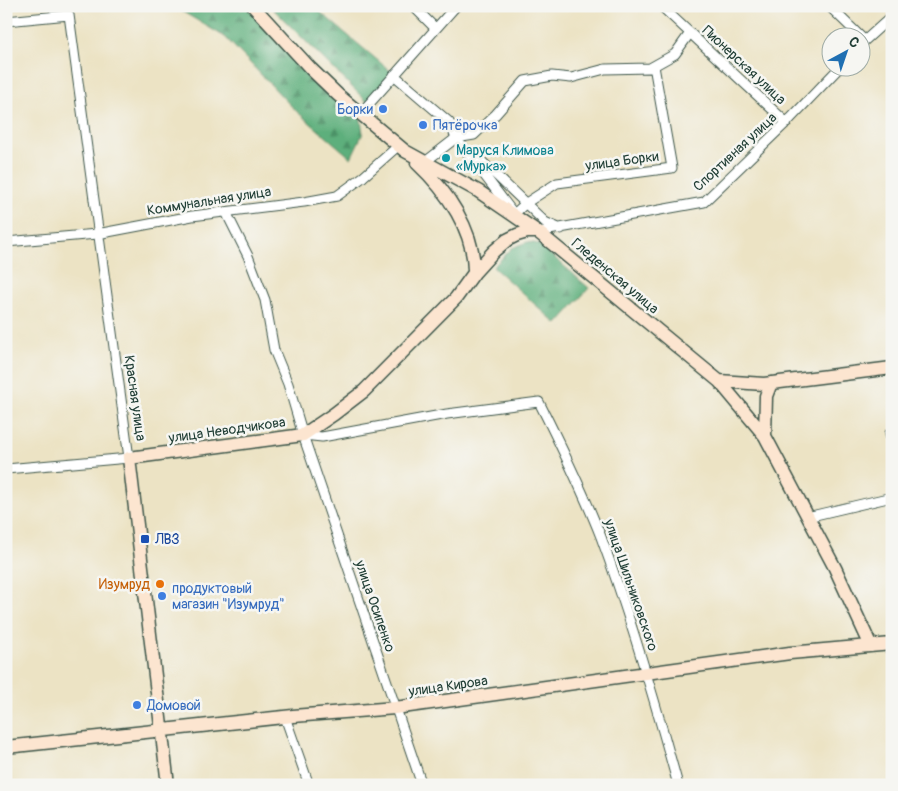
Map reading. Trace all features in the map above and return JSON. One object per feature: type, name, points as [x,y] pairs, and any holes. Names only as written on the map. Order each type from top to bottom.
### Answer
[{"type":"main road","name":"Гледенская улица","points":[[253,6],[311,69],[360,114],[402,148],[514,214],[719,381],[766,436],[835,568],[871,646]]},
{"type":"main road","points":[[402,148],[425,170],[454,208],[466,231],[472,248],[474,273]]},
{"type":"main road","name":"улица Неводчикова","points":[[129,458],[303,435],[364,391],[456,298],[474,273],[494,251],[507,240],[522,233],[538,232]]},
{"type":"main road","points":[[719,381],[770,383],[892,368]]},
{"type":"main road","points":[[766,436],[766,396],[770,383]]},
{"type":"main road","name":"Красная улица","points":[[129,458],[168,785]]},
{"type":"main road","name":"улица Кирова","points":[[6,747],[286,717],[395,708],[790,653],[892,644]]},
{"type":"street","points":[[413,6],[435,28]]},
{"type":"street","points":[[360,114],[456,6]]},
{"type":"street","name":"Пионерская улица","points":[[661,6],[787,123]]},
{"type":"street","points":[[829,6],[849,28]]},
{"type":"street","name":"Красная улица","points":[[6,21],[69,15],[97,234],[129,458]]},
{"type":"street","points":[[870,35],[892,16]]},
{"type":"street","points":[[426,162],[456,138],[474,135],[496,114],[525,81],[552,76],[571,78],[605,69],[650,68],[675,54],[690,33]]},
{"type":"street","name":"улица Борки","points":[[514,214],[526,202],[557,183],[672,168],[654,66]]},
{"type":"street","points":[[394,75],[450,122],[456,138],[514,214]]},
{"type":"street","name":"Спортивная улица","points":[[538,232],[704,202],[787,123],[829,78]]},
{"type":"street","points":[[456,138],[526,202],[545,222],[561,229]]},
{"type":"street","name":"Коммунальная улица","points":[[6,242],[97,234],[192,216],[337,196],[402,148]]},
{"type":"street","name":"улица Осипенко","points":[[226,212],[248,256],[265,300],[274,350],[288,384],[303,435],[422,785]]},
{"type":"street","name":"улица Неводчикова","points":[[303,435],[322,436],[447,414],[539,402]]},
{"type":"street","name":"улица Шильниковского","points":[[539,402],[572,468],[601,537],[648,674],[678,785]]},
{"type":"street","points":[[890,433],[892,447]]},
{"type":"street","name":"улица Неводчикова","points":[[6,469],[129,458]]},
{"type":"street","points":[[808,517],[892,497]]},
{"type":"street","points":[[286,717],[309,785]]},
{"type":"green space","points":[[173,6],[253,6],[360,114],[363,133],[351,158],[295,110],[225,37]]},
{"type":"green space","points":[[270,6],[313,6],[394,74],[368,103]]},
{"type":"green space","points":[[527,242],[539,244],[589,288],[557,324],[493,267],[512,248]]},
{"type":"place","name":"Борки","points":[[383,109]]},
{"type":"place","name":"Пятёрочка","points":[[423,125]]},
{"type":"place","name":"Маруся Климова «Мурка»","points":[[446,158]]},
{"type":"place","name":"ЛВЗ","points":[[145,539]]},
{"type":"place","name":"Изумруд","points":[[160,584]]},
{"type":"place","name":"продуктовый магазин \"Изумруд\"","points":[[162,596]]},
{"type":"place","name":"Домовой","points":[[137,705]]}]
